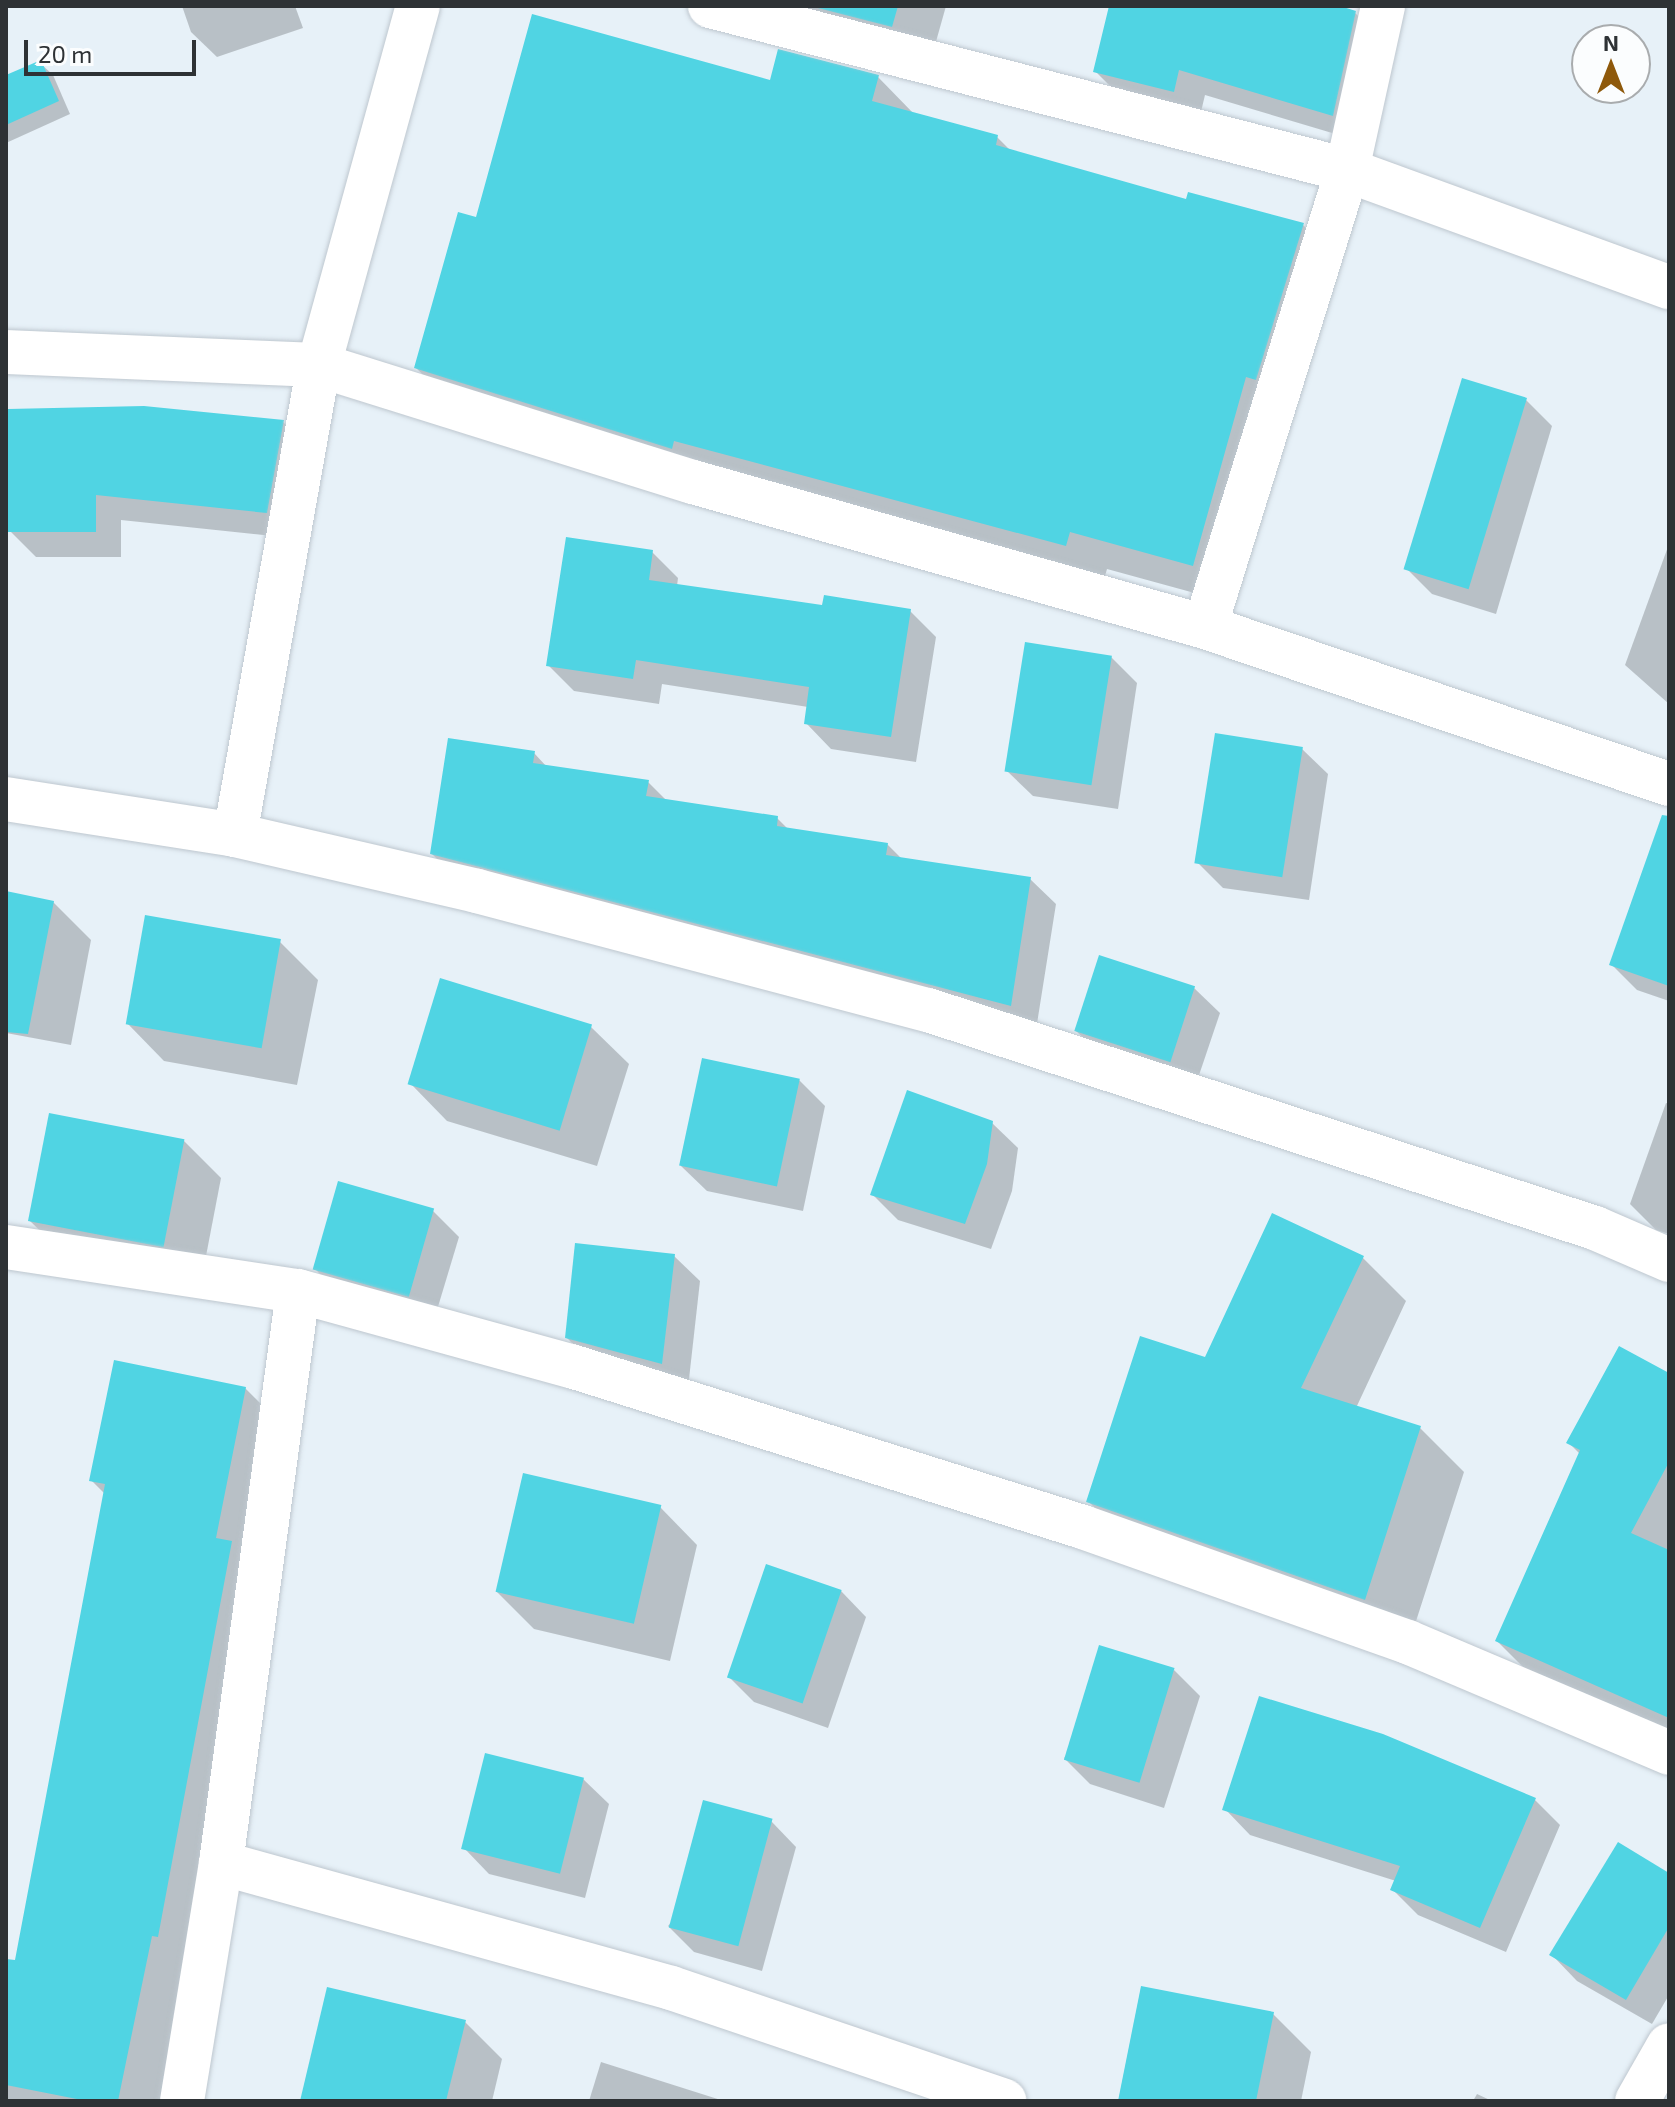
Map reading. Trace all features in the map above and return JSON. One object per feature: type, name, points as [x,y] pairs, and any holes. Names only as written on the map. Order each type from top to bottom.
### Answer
[{"type":"street","points":[[235,835],[319,365],[418,6]]},
{"type":"street","points":[[710,6],[1347,170],[1669,287]]},
{"type":"street","points":[[1205,627],[1347,170],[1383,6]]},
{"type":"street","points":[[6,352],[319,365],[693,482],[1205,627],[1669,784]]},
{"type":"street","points":[[6,799],[235,835],[477,891],[928,1010],[1595,1228],[1669,1260]]},
{"type":"street","points":[[6,1247],[298,1291],[571,1366],[1083,1527],[1408,1642],[1669,1753]]},
{"type":"street","points":[[182,2101],[221,1863],[298,1291]]},
{"type":"street","points":[[221,1863],[671,1988],[1004,2101]]},
{"type":"street","points":[[1637,2101],[1669,2045]]},
{"type":"building","points":[[810,6],[898,6],[892,27]]},
{"type":"building","points":[[1109,6],[1340,6],[1356,11],[1333,116],[1179,70],[1174,92],[1093,72]]},
{"type":"building","points":[[532,14],[770,80],[778,49],[879,75],[872,101],[998,135],[996,145],[1186,199],[1188,192],[1304,223],[1256,380],[1246,377],[1193,566],[1070,532],[1066,546],[674,441],[672,449],[414,368],[458,212],[476,217]]},
{"type":"building","points":[[41,60],[59,101],[6,125],[6,75]]},
{"type":"building","points":[[1462,378],[1527,398],[1469,589],[1404,569]]},
{"type":"building","points":[[144,406],[284,420],[267,513],[96,495],[96,532],[8,532],[8,409]]},
{"type":"building","points":[[566,537],[653,550],[649,580],[822,605],[824,595],[911,609],[891,737],[804,724],[809,687],[636,660],[633,679],[546,666]]},
{"type":"building","points":[[1025,642],[1112,656],[1091,785],[1005,771]]},
{"type":"building","points":[[1215,733],[1303,747],[1282,877],[1194,863]]},
{"type":"building","points":[[448,738],[535,751],[533,763],[649,780],[646,796],[778,816],[777,826],[888,843],[886,855],[1031,877],[1011,1006],[430,854]]},
{"type":"building","points":[[1662,815],[1669,816],[1669,986],[1609,965]]},
{"type":"building","points":[[6,891],[54,901],[28,1034],[6,1032]]},
{"type":"building","points":[[145,915],[281,939],[262,1048],[126,1024]]},
{"type":"building","points":[[1099,955],[1195,986],[1170,1062],[1074,1031]]},
{"type":"building","points":[[440,978],[592,1024],[560,1131],[408,1084]]},
{"type":"building","points":[[702,1058],[800,1079],[777,1186],[679,1166]]},
{"type":"building","points":[[907,1090],[993,1121],[987,1164],[965,1224],[870,1195]]},
{"type":"building","points":[[49,1113],[184,1139],[163,1247],[28,1221]]},
{"type":"building","points":[[338,1181],[434,1209],[409,1297],[313,1269]]},
{"type":"building","points":[[1272,1213],[1364,1256],[1301,1388],[1421,1426],[1365,1600],[1086,1502],[1140,1336],[1205,1357]]},
{"type":"building","points":[[575,1243],[675,1254],[662,1364],[565,1338]]},
{"type":"building","points":[[1619,1346],[1669,1373],[1669,1462],[1631,1533],[1669,1550],[1669,1718],[1495,1641],[1580,1450],[1566,1443]]},
{"type":"building","points":[[114,1360],[246,1387],[216,1538],[232,1541],[158,1937],[152,1936],[118,2101],[87,2101],[6,2085],[6,1959],[15,1960],[105,1484],[89,1481]]},
{"type":"building","points":[[523,1473],[661,1505],[634,1624],[496,1592]]},
{"type":"building","points":[[766,1564],[842,1590],[803,1704],[727,1677]]},
{"type":"building","points":[[1099,1645],[1175,1668],[1139,1783],[1064,1760]]},
{"type":"building","points":[[1259,1696],[1383,1734],[1536,1798],[1480,1928],[1390,1890],[1400,1866],[1222,1810]]},
{"type":"building","points":[[485,1753],[584,1778],[560,1874],[461,1849]]},
{"type":"building","points":[[703,1800],[773,1819],[738,1946],[669,1928]]},
{"type":"building","points":[[1618,1842],[1669,1873],[1669,1927],[1626,2000],[1549,1955]]},
{"type":"building","points":[[1141,1986],[1274,2012],[1256,2101],[1118,2101]]},
{"type":"building","points":[[327,1987],[466,2020],[446,2101],[300,2101]]}]
